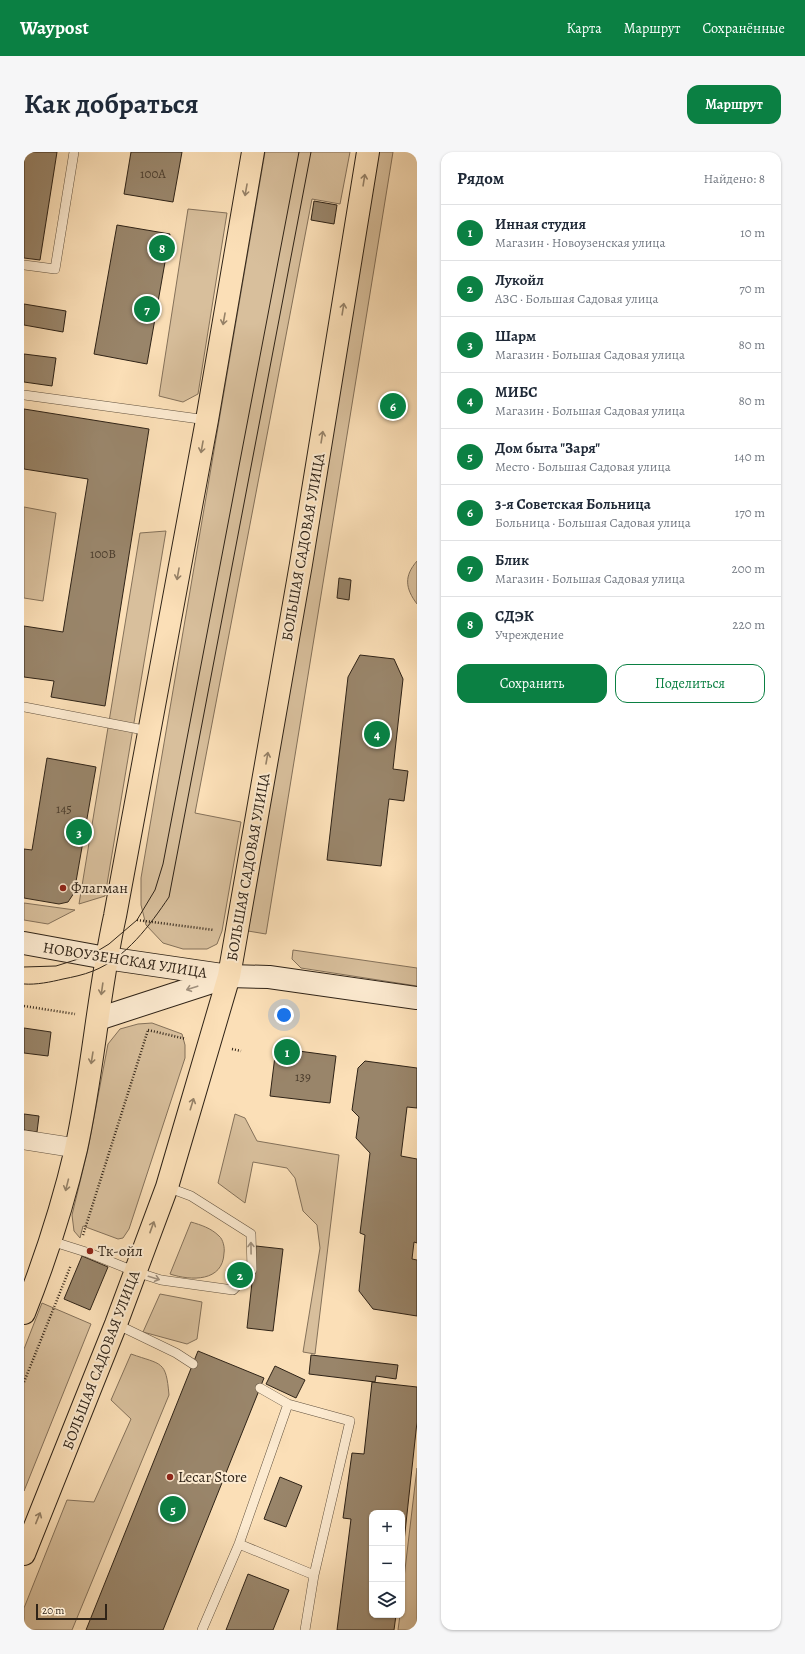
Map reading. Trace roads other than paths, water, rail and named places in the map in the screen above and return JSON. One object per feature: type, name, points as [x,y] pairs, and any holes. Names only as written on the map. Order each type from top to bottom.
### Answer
[{"type":"main road","points":[[24,1313],[28,1291],[51,1241],[76,1148],[98,1019],[106,958],[206,420],[253,152]]},
{"type":"main road","name":"БОЛЬШАЯ САДОВАЯ УЛИЦА","points":[[24,1554],[136,1272],[166,1187],[229,976],[301,564],[368,152]]},
{"type":"main road","name":"НОВОУЗЕНСКАЯ УЛИЦА","points":[[24,943],[106,958],[229,976],[269,977],[417,998]]},
{"type":"main road","points":[[98,1019],[229,976]]},
{"type":"street","points":[[24,1140],[76,1148]]},
{"type":"lane","points":[[24,265],[55,269],[74,152]]},
{"type":"lane","points":[[24,395],[206,420]]},
{"type":"lane","points":[[24,707],[149,731]]},
{"type":"lane","points":[[51,1241],[161,1280],[233,1290],[252,1270],[251,1234],[191,1196],[166,1187]]},
{"type":"lane","points":[[116,1324],[176,1353],[193,1364]]},
{"type":"lane","points":[[260,1388],[288,1404],[350,1421],[314,1575],[305,1630]]},
{"type":"lane","points":[[202,1630],[238,1544],[288,1404]]},
{"type":"lane","points":[[238,1544],[314,1575]]},
{"type":"tram line","points":[[24,967],[56,966],[91,955],[109,944],[137,920],[155,890],[163,864],[299,152]]},
{"type":"tram line","points":[[24,984],[44,983],[74,977],[105,965],[116,958],[136,940],[154,919],[169,897],[311,152]]},
{"type":"place","name":"СДЭК","points":[[162,248]]},
{"type":"place","name":"Блик","points":[[147,309]]},
{"type":"place","name":"3-я Советская Больница","points":[[393,406]]},
{"type":"place","name":"МИБС","points":[[377,734]]},
{"type":"place","name":"Шарм","points":[[79,832]]},
{"type":"place","name":"Флагман","points":[[63,888]]},
{"type":"place","name":"Инная студия","points":[[287,1052]]},
{"type":"place","name":"Тк-ойл","points":[[90,1251]]},
{"type":"place","name":"Лукойл","points":[[240,1275]]},
{"type":"place","name":"Lecar Store","points":[[170,1477]]},
{"type":"place","name":"Дом быта \"Заря\"","points":[[173,1509]]}]
